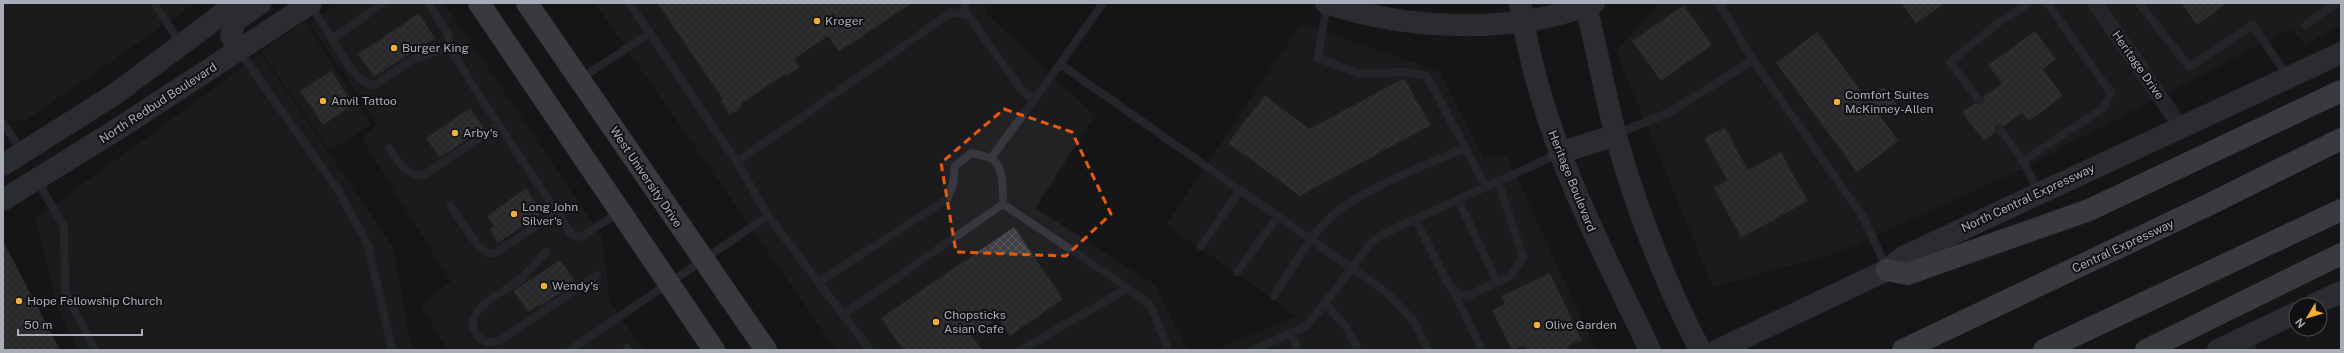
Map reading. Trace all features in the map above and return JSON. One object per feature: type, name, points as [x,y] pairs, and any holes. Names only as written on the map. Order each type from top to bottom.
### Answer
[{"type":"highway","points":[[478,3],[714,350]]},
{"type":"highway","name":"West University Drive","points":[[527,3],[766,350]]},
{"type":"highway","points":[[1887,270],[1907,274],[2057,223],[2089,210],[2341,91]]},
{"type":"highway","name":"Central Expressway","points":[[1903,350],[2208,205],[2341,139]]},
{"type":"highway","points":[[2044,350],[2341,210]]},
{"type":"highway","points":[[2146,350],[2341,254]]},
{"type":"street","points":[[3,165],[23,154],[115,94],[180,44],[237,3]]},
{"type":"street","points":[[239,50],[231,36],[235,21],[261,3]]},
{"type":"street","name":"North Redbud Boulevard","points":[[3,200],[37,180],[310,3]]},
{"type":"street","points":[[1326,3],[1375,17],[1418,23],[1492,23],[1522,12],[1588,4],[1616,135],[1653,252],[1669,290],[1700,350]]},
{"type":"street","name":"Heritage Drive","points":[[2096,3],[2181,127]]},
{"type":"street","name":"Heritage Boulevard","points":[[1522,12],[1542,101],[1559,153],[1583,211],[1650,350]]},
{"type":"street","name":"North Central Expressway","points":[[1718,350],[1887,270],[1902,257],[2341,53]]},
{"type":"street","points":[[1559,153],[1616,135]]},
{"type":"street","points":[[23,154],[37,180]]},
{"type":"street","points":[[2328,298],[2341,292]]},
{"type":"street","points":[[2218,350],[2250,343],[2288,318]]},
{"type":"lane","points":[[154,3],[180,44]]},
{"type":"lane","points":[[310,3],[359,79],[366,84],[374,86],[412,60],[451,46]]},
{"type":"lane","points":[[332,39],[383,3]]},
{"type":"lane","points":[[428,3],[447,32],[451,46],[475,89],[572,235],[581,237],[619,212]]},
{"type":"lane","points":[[630,3],[737,162],[768,216],[870,350]]},
{"type":"lane","points":[[965,3],[965,14]]},
{"type":"lane","points":[[991,158],[1103,3]]},
{"type":"lane","points":[[1326,3],[1318,58],[1360,74],[1405,72],[1427,76],[1486,187]]},
{"type":"lane","points":[[1722,3],[1720,6],[1753,60],[1862,217],[1887,270]]},
{"type":"lane","points":[[1979,100],[1950,62],[1998,23],[2029,3]]},
{"type":"lane","points":[[2023,161],[2104,108],[2111,93],[2047,3]]},
{"type":"lane","points":[[2139,3],[2189,66],[2253,25],[2288,78]]},
{"type":"lane","points":[[2306,25],[2336,3]]},
{"type":"lane","points":[[737,162],[952,12],[968,15],[1020,88],[1034,100]]},
{"type":"lane","points":[[580,80],[650,33]]},
{"type":"lane","points":[[239,50],[338,190],[368,245],[392,350]]},
{"type":"lane","points":[[1616,135],[1670,112],[1753,60]]},
{"type":"lane","points":[[1060,64],[1386,292],[1414,320],[1428,350]]},
{"type":"lane","points":[[3,123],[23,154]]},
{"type":"lane","points":[[389,148],[404,169],[418,176],[426,174],[499,125]]},
{"type":"lane","points":[[2000,129],[2023,161],[2039,193]]},
{"type":"lane","points":[[1274,296],[1311,240],[1331,217],[1357,198],[1464,148]]},
{"type":"lane","points":[[819,282],[947,199],[953,185],[955,166],[971,153],[991,158],[998,167],[1002,185],[1003,204]]},
{"type":"lane","points":[[1253,350],[1307,326],[1371,243],[1387,232],[1559,153]]},
{"type":"lane","points":[[37,180],[64,227],[65,291],[95,350]]},
{"type":"lane","points":[[1453,290],[1467,296],[1510,276],[1523,257],[1498,181]]},
{"type":"lane","points":[[1201,246],[1240,190]]},
{"type":"lane","points":[[1458,200],[1497,282]]},
{"type":"lane","points":[[1003,204],[1128,288],[1151,306],[1168,350]]},
{"type":"lane","points":[[844,314],[1003,204]]},
{"type":"lane","points":[[450,205],[479,247],[489,254],[497,252],[557,212]]},
{"type":"lane","points":[[570,350],[667,283],[704,261],[768,216]]},
{"type":"lane","points":[[1238,272],[1278,216]]},
{"type":"lane","points":[[1415,219],[1453,290],[1482,350]]},
{"type":"lane","points":[[546,252],[517,281],[479,309],[472,319],[477,336],[484,341],[495,342],[504,338],[597,275]]},
{"type":"lane","points":[[1021,350],[1128,288]]},
{"type":"lane","points":[[1325,303],[1347,328],[1358,350]]},
{"type":"lane","points":[[1291,333],[1298,350]]},
{"type":"highlighted area","points":[[1004,109],[1072,132],[1111,214],[1066,256],[956,252],[941,163]]},
{"type":"shaded area","points":[[3,3],[196,3],[26,120],[3,121]]},
{"type":"shaded area","points":[[339,3],[444,3],[601,235],[610,302],[644,350],[448,350],[420,305],[451,282],[362,139],[378,124],[310,24]]},
{"type":"shaded area","points":[[595,3],[985,3],[986,13],[1095,116],[1035,208],[1154,284],[1188,350],[836,350]]},
{"type":"shaded area","points":[[1660,3],[2341,3],[2341,25],[2305,45],[2292,28],[2014,173],[1836,253],[1713,287],[1616,51]]},
{"type":"shaded area","points":[[305,21],[371,125],[330,151],[261,51]]},
{"type":"shaded area","points":[[1301,24],[1439,71],[1483,157],[1506,154],[1596,350],[1213,350],[1298,316],[1166,225]]},
{"type":"shaded area","points":[[261,54],[393,247],[412,350],[78,350],[57,307],[35,219]]},
{"type":"building","points":[[657,3],[912,3],[839,52],[828,36],[794,59],[800,67],[787,76],[785,74],[741,104],[742,106],[730,115],[721,101],[723,99]]},
{"type":"building","points":[[1901,3],[1945,3],[1916,24]]},
{"type":"building","points":[[2181,3],[2228,3],[2197,25]]},
{"type":"building","points":[[1684,5],[1712,45],[1661,81],[1632,41]]},
{"type":"building","name":"Burger King","points":[[419,13],[435,38],[374,77],[358,54]]},
{"type":"building","points":[[2035,31],[2056,59],[2043,69],[2063,96],[2029,121],[2022,113],[2004,126],[1997,124],[1995,127],[1996,132],[1984,141],[1962,112],[1975,103],[1982,105],[1983,97],[2002,83],[1988,65]]},
{"type":"building","name":"Comfort Suites McKinney-Allen","points":[[1817,32],[1867,99],[1884,87],[1897,104],[1880,116],[1899,141],[1857,172],[1776,63]]},
{"type":"building","points":[[331,71],[354,104],[323,125],[300,91]]},
{"type":"building","points":[[1404,78],[1431,125],[1300,196],[1228,143],[1265,95],[1309,129]]},
{"type":"building","name":"Arby's","points":[[470,108],[484,128],[440,158],[426,138]]},
{"type":"building","points":[[1725,127],[1748,170],[1781,152],[1808,201],[1741,238],[1714,188],[1727,180],[1704,138]]},
{"type":"building","name":"Long John Silver's","points":[[526,188],[542,213],[498,243],[489,229],[494,226],[487,216]]},
{"type":"building","points":[[1014,227],[1063,299],[1010,336],[998,318],[972,336],[982,350],[903,350],[881,318]]},
{"type":"building","name":"Hope Fellowship Church","points":[[3,241],[60,350],[3,350]]},
{"type":"building","name":"Wendy's","points":[[560,260],[576,282],[539,307],[538,305],[528,312],[513,291]]},
{"type":"building","name":"Olive Garden","points":[[1550,273],[1582,340],[1568,346],[1570,350],[1526,350],[1524,346],[1512,350],[1492,310],[1505,304],[1501,296]]},
{"type":"place","name":"Kroger","points":[[817,21]]},
{"type":"place","name":"Burger King","points":[[394,48]]},
{"type":"place","name":"Anvil Tattoo","points":[[323,101]]},
{"type":"place","name":"Comfort Suites McKinney-Allen","points":[[1837,102]]},
{"type":"place","name":"Arby's","points":[[455,133]]},
{"type":"place","name":"Long John Silver's","points":[[514,214]]},
{"type":"place","name":"Wendy's","points":[[544,286]]},
{"type":"place","name":"Hope Fellowship Church","points":[[19,301]]},
{"type":"place","name":"Chopsticks Asian Cafe","points":[[936,322]]},
{"type":"place","name":"Olive Garden","points":[[1537,325]]}]
